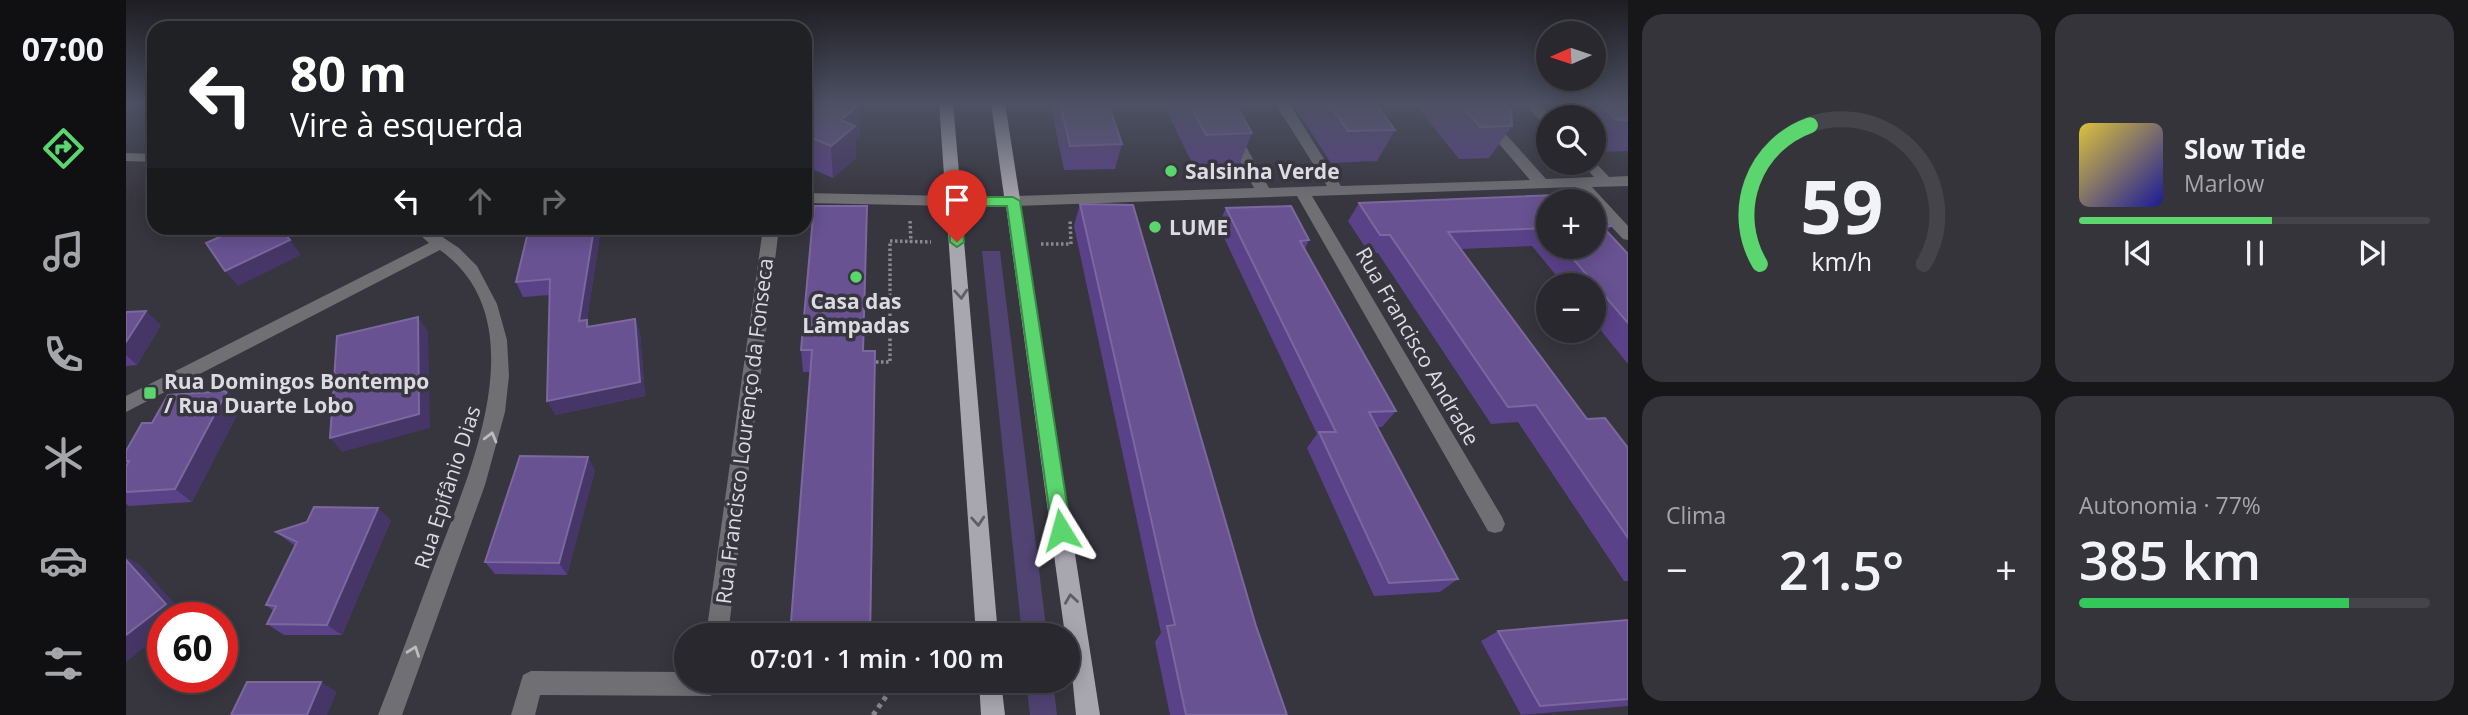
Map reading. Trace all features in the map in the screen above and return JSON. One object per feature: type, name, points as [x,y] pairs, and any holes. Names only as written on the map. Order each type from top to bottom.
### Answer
[{"type":"main road","points":[[949,136],[986,623]]},
{"type":"main road","points":[[1003,136],[1088,715]]},
{"type":"main road","points":[[954,201],[1013,201]]},
{"type":"main road","points":[[991,693],[993,715]]},
{"type":"street","points":[[1233,136],[1264,193]]},
{"type":"street","points":[[1303,136],[1337,191]]},
{"type":"street","points":[[1500,136],[1542,184]]},
{"type":"street","points":[[126,157],[147,158]]},
{"type":"street","points":[[1600,175],[1606,181]]},
{"type":"street","points":[[1013,201],[1628,181]]},
{"type":"street","points":[[1579,183],[1628,235]]},
{"type":"street","name":"Rua Francisco Andrade","points":[[1301,192],[1495,524]]},
{"type":"street","points":[[812,198],[954,201]]},
{"type":"street","name":"Rua Epifânio Dias","points":[[390,715],[492,436],[501,370],[493,314],[471,270],[455,250],[439,244],[428,235]]},
{"type":"street","name":"Rua Francisco Lourenço da Fonseca","points":[[719,623],[770,235]]},
{"type":"street","points":[[126,405],[439,244]]},
{"type":"street","points":[[523,715],[531,683],[674,684]]},
{"type":"path","points":[[863,362],[890,362],[890,242],[911,242]]},
{"type":"path","points":[[873,715],[889,693]]},
{"type":"shaded area","points":[[982,251],[1000,251],[1046,623],[1021,623]]},
{"type":"shaded area","points":[[1027,693],[1054,693],[1057,715],[1030,715]]},
{"type":"building","points":[[812,136],[843,136],[831,146],[812,138]]},
{"type":"building","points":[[1068,136],[1119,136],[1122,144],[1070,146]]},
{"type":"building","points":[[1536,196],[1536,228],[1448,232],[1587,419],[1605,418],[1628,448],[1628,538],[1536,405],[1508,407],[1390,235],[1380,235],[1359,203]]},
{"type":"building","points":[[1080,204],[1133,205],[1256,626],[1287,715],[1186,715],[1167,626],[1175,625]]},
{"type":"building","points":[[814,206],[867,206],[863,351],[875,351],[870,623],[791,623],[812,350],[801,350]]},
{"type":"building","points":[[1291,206],[1309,240],[1300,241],[1396,411],[1369,412],[1458,579],[1389,583],[1319,432],[1336,432],[1226,208]]},
{"type":"building","points":[[1606,230],[1628,254],[1628,323],[1606,297],[1606,273],[1585,273],[1573,259],[1606,259]]},
{"type":"building","points":[[286,235],[290,240],[225,271],[206,243],[222,236]]},
{"type":"building","points":[[527,235],[593,235],[579,321],[587,320],[587,327],[635,319],[640,382],[547,401],[550,279],[516,282]]},
{"type":"building","points":[[146,311],[126,342],[126,312]]},
{"type":"building","points":[[418,317],[419,414],[330,438],[337,336]]},
{"type":"building","points":[[227,391],[175,489],[126,492],[126,467],[129,461],[126,461],[126,451],[142,423],[152,423],[168,395]]},
{"type":"building","points":[[520,456],[588,457],[559,563],[485,562]]},
{"type":"building","points":[[314,507],[378,508],[327,625],[267,624],[276,606],[266,605],[297,542],[276,532],[307,522]]},
{"type":"building","points":[[126,560],[164,602],[147,602],[147,619],[126,635]]},
{"type":"building","points":[[1628,620],[1628,699],[1540,706],[1498,631]]},
{"type":"building","points":[[247,682],[321,682],[307,715],[231,715]]},
{"type":"place","name":"Salsinha Verde","points":[[1171,171]]},
{"type":"place","name":"LUME","points":[[1155,227]]},
{"type":"place","name":"Casa das Lâmpadas","points":[[856,277]]},
{"type":"place","name":"Rua Domingos Bontempo / Rua Duarte Lobo","points":[[150,393]]},
{"type":"route","points":[[957,242],[954,201],[1013,201],[1061,530]]}]
